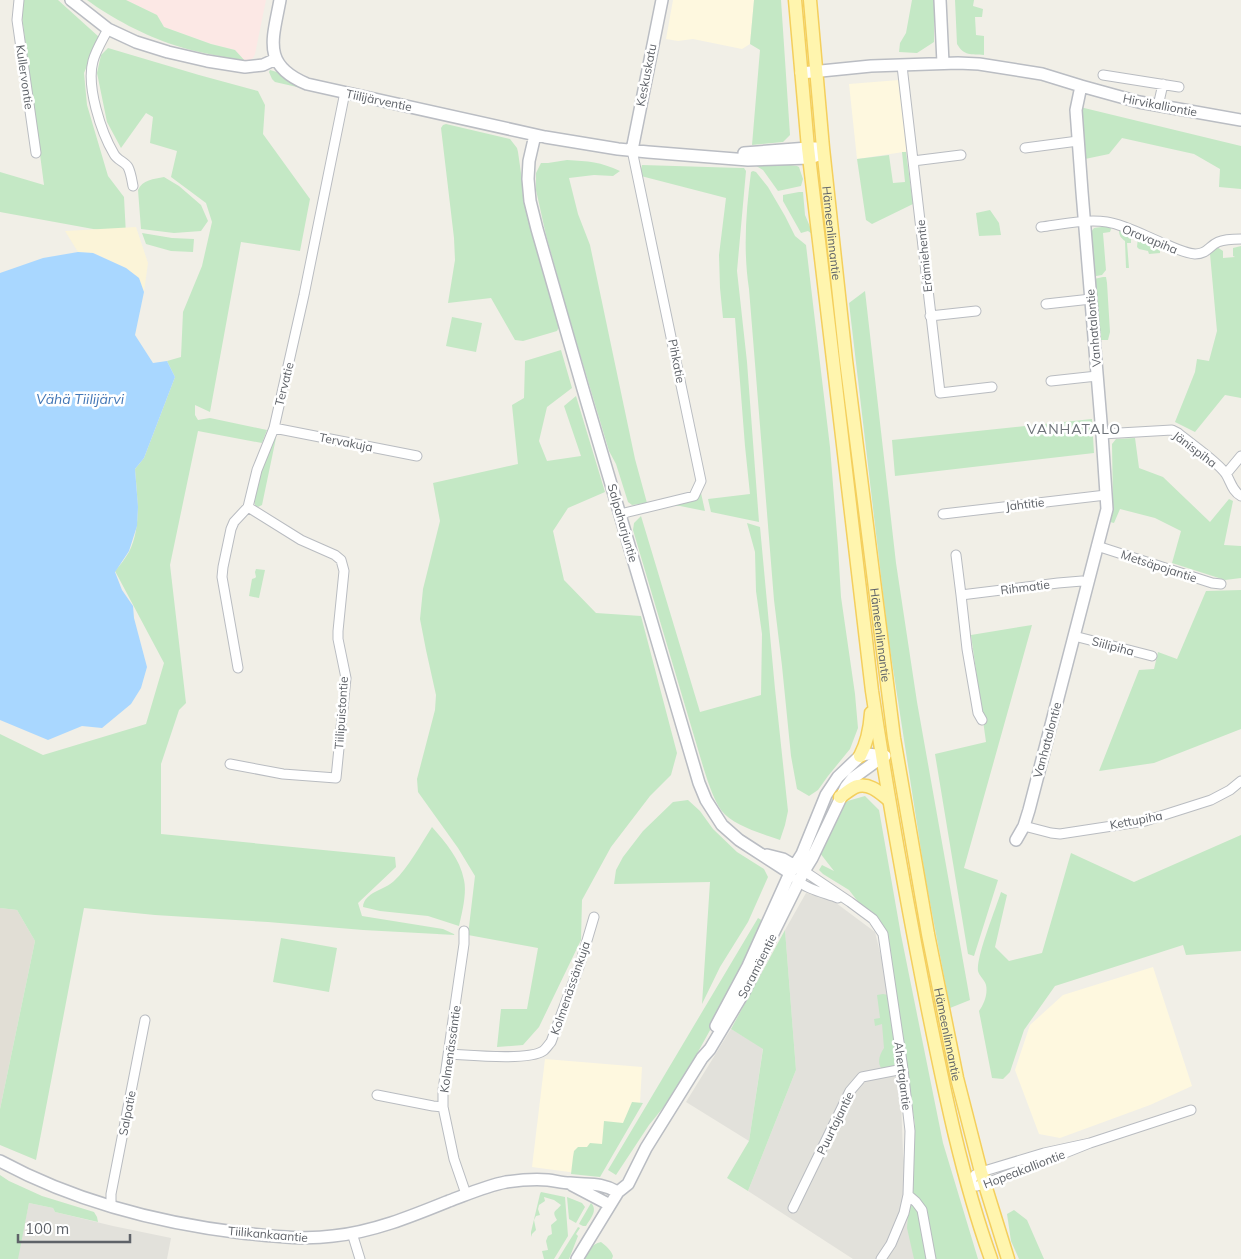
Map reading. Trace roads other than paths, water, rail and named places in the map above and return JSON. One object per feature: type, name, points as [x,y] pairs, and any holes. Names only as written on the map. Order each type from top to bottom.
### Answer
[{"type":"main road","name":"Hämeenlinnantie","points":[[795,0],[809,153],[872,691],[882,757],[914,939],[940,1071],[954,1134],[991,1259]]},
{"type":"main road","name":"Hämeenlinnantie","points":[[810,0],[823,151],[846,360],[897,754],[928,934],[957,1078],[982,1178],[1008,1259]]},
{"type":"main road","points":[[860,756],[870,724],[872,691]]},
{"type":"main road","points":[[840,797],[858,786],[867,786],[889,800]]},
{"type":"street","name":"Kullervontie","points":[[19,0],[17,20],[36,153]]},
{"type":"street","points":[[71,0],[108,29],[136,42],[168,52],[245,67],[256,67],[276,59],[272,45],[280,0]]},
{"type":"street","name":"Keskuskatu","points":[[632,150],[662,0]]},
{"type":"street","points":[[940,0],[943,64]]},
{"type":"street","points":[[108,29],[92,62],[90,79],[92,93],[107,141],[115,157],[128,167],[134,186]]},
{"type":"street","name":"Tiilijärventie","points":[[276,59],[287,72],[307,84],[535,134],[632,150],[710,157],[809,153],[818,148],[823,151]]},
{"type":"street","points":[[801,73],[871,66],[979,64],[1042,74],[1080,86]]},
{"type":"street","name":"Erämiehentie","points":[[902,66],[940,393],[992,387]]},
{"type":"street","points":[[1103,76],[1179,87]]},
{"type":"street","points":[[1158,106],[1163,84]]},
{"type":"street","name":"Hirvikalliontie","points":[[1080,86],[1139,102],[1241,120]]},
{"type":"street","name":"Vanhatalontie","points":[[1016,840],[1024,826],[1107,509],[1076,110],[1080,86]]},
{"type":"street","name":"Tervatie","points":[[238,668],[222,577],[223,567],[231,529],[234,522],[248,507],[257,470],[274,428],[300,313],[345,92]]},
{"type":"street","name":"Salpaharjuntie","points":[[535,134],[529,160],[530,201],[564,324],[699,783],[706,800],[722,825],[739,840],[760,853],[783,859],[796,870]]},
{"type":"street","points":[[1026,148],[1078,141]]},
{"type":"street","name":"Pihkatie","points":[[620,514],[694,496],[701,481],[632,150]]},
{"type":"street","points":[[913,161],[961,155]]},
{"type":"street","name":"Oravapiha","points":[[1041,227],[1085,222],[1107,222],[1193,254],[1207,251],[1217,243],[1241,239]]},
{"type":"street","points":[[1046,304],[1091,299]]},
{"type":"street","points":[[930,316],[976,311]]},
{"type":"street","points":[[1051,381],[1097,376]]},
{"type":"street","name":"Tervakuja","points":[[274,428],[418,456]]},
{"type":"street","name":"Jänispiha","points":[[1102,434],[1172,430],[1217,464],[1226,474],[1234,490],[1241,496]]},
{"type":"street","name":"Jänispiha","points":[[1226,474],[1241,456]]},
{"type":"street","name":"Jahtitie","points":[[943,514],[1106,495]]},
{"type":"street","name":"Tiilipuistontie","points":[[230,764],[283,774],[336,778],[346,678],[338,639],[344,571],[341,560],[336,555],[301,540],[248,507]]},
{"type":"street","name":"Metsäpojantie","points":[[1097,546],[1212,583],[1221,584]]},
{"type":"street","points":[[956,555],[967,649],[978,713],[982,720]]},
{"type":"street","name":"Rihmatie","points":[[961,595],[1058,583],[1082,581],[1088,583]]},
{"type":"street","name":"Siilipiha","points":[[1074,636],[1152,656]]},
{"type":"street","name":"Soramäentie","points":[[702,1058],[705,1046],[796,870],[826,795],[838,777],[860,756],[868,754],[882,757],[897,754]]},
{"type":"street","name":"Soramäentie","points":[[796,870],[812,858],[846,787],[853,778],[882,757]]},
{"type":"street","name":"Kettupiha","points":[[1024,826],[1060,834],[1145,821],[1211,800],[1230,790],[1241,781]]},
{"type":"street","name":"Soramäentie","points":[[577,1259],[618,1192],[628,1184],[646,1148],[702,1058],[710,1049],[744,992],[798,882],[796,870]]},
{"type":"street","name":"Ahertajantie","points":[[796,870],[850,902],[873,919],[882,934],[903,1069],[910,1131],[908,1195],[904,1213],[891,1244],[881,1259]]},
{"type":"street","name":"Ahertajantie","points":[[798,882],[809,888],[850,902]]},
{"type":"street","name":"Kolmenässänkuja","points":[[449,1054],[517,1057],[544,1051],[551,1042],[580,964],[594,918]]},
{"type":"street","name":"Kolmenässäntie","points":[[464,930],[464,944],[443,1090],[443,1106],[454,1159],[466,1194]]},
{"type":"street","name":"Salpatie","points":[[111,1205],[111,1194],[145,1020]]},
{"type":"street","name":"Puurtajantie","points":[[794,1208],[850,1090],[862,1077],[903,1069]]},
{"type":"street","points":[[377,1095],[433,1106],[443,1106]]},
{"type":"street","name":"Hopeakalliontie","points":[[968,1185],[977,1186],[982,1178],[1055,1158],[1090,1142],[1191,1110]]},
{"type":"street","name":"Tiilikankaantie","points":[[0,1161],[60,1189],[152,1216],[246,1233],[298,1238],[352,1233],[386,1224],[466,1194],[520,1180],[599,1184],[618,1192]]},
{"type":"street","name":"Tiilikankaantie","points":[[569,1183],[610,1204]]},
{"type":"street","points":[[908,1195],[922,1210],[931,1259]]},
{"type":"street","points":[[352,1233],[360,1259]]},
{"type":"water","name":"Vähä Tiilijärvi","points":[[78,252],[93,253],[126,268],[139,278],[144,292],[135,335],[153,363],[167,361],[175,377],[144,458],[135,469],[138,507],[137,526],[129,551],[115,572],[122,590],[133,606],[134,618],[147,667],[141,688],[131,704],[102,728],[82,726],[48,740],[0,720],[0,273],[43,258]]},
{"type":"district","name":"VANHATALO","points":[[1074,429]]}]
